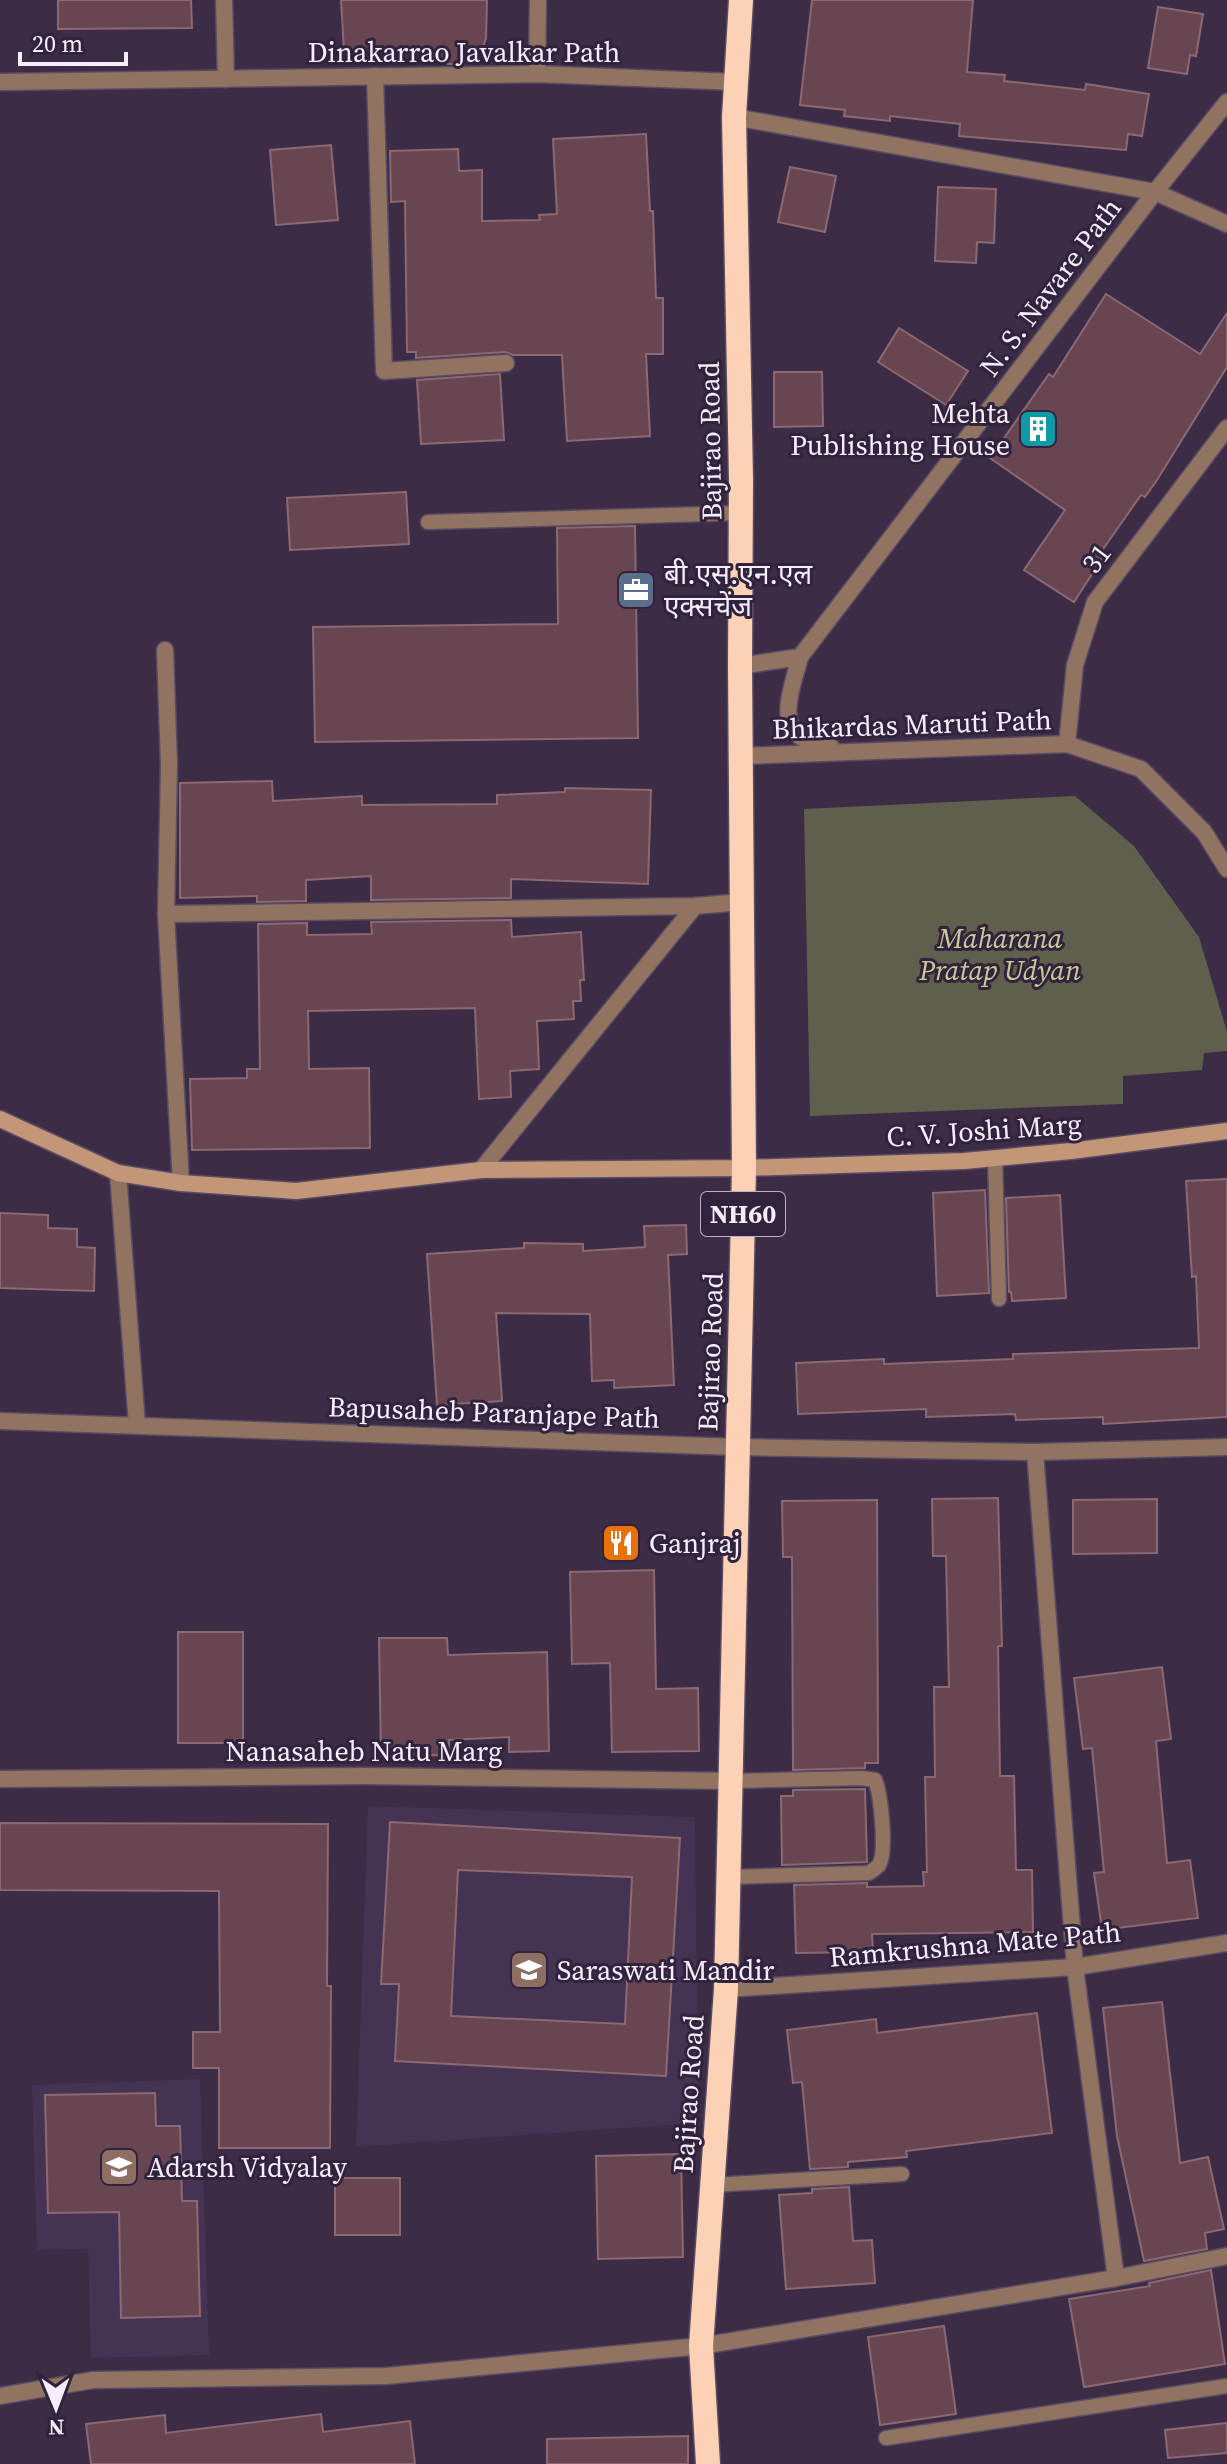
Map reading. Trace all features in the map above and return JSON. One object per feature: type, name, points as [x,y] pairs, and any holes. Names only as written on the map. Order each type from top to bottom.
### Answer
[{"type":"highway","name":"Bajirao Road","points":[[708,2464],[701,2346],[726,1989],[744,1168],[741,513],[734,117],[741,0]]},
{"type":"street","points":[[224,0],[226,79]]},
{"type":"street","points":[[537,74],[538,0]]},
{"type":"street","name":"Dinakarrao Javalkar Path","points":[[0,82],[537,74],[736,82]]},
{"type":"street","points":[[375,76],[384,371],[506,363]]},
{"type":"street","name":"N. S. Navare Path","points":[[848,751],[804,740],[789,726],[787,711],[800,657],[1227,102]]},
{"type":"street","points":[[734,117],[1155,192],[1227,224]]},
{"type":"street","name":"31","points":[[1067,744],[1075,665],[1095,602],[1227,428]]},
{"type":"street","points":[[165,650],[169,765],[166,914],[181,1183]]},
{"type":"street","points":[[740,666],[800,657]]},
{"type":"street","name":"Bhikardas Maruti Path","points":[[741,756],[1067,744],[1141,769],[1204,832],[1227,869]]},
{"type":"street","points":[[166,914],[695,906],[742,902]]},
{"type":"street","points":[[481,1170],[695,906]]},
{"type":"street","name":"C. V. Joshi Marg","points":[[0,1119],[118,1173],[181,1183],[296,1191],[481,1170],[744,1168],[995,1158],[1227,1131]]},
{"type":"street","points":[[118,1173],[137,1425]]},
{"type":"street","name":"Bapusaheb Paranjape Path","points":[[0,1421],[737,1447],[1035,1452],[1227,1447]]},
{"type":"street","points":[[1035,1452],[1075,1967],[1116,2278]]},
{"type":"street","name":"Nanasaheb Natu Marg","points":[[0,1779],[366,1776],[729,1781]]},
{"type":"street","name":"Ramkrushna Mate Path","points":[[726,1989],[1075,1967],[1227,1943]]},
{"type":"street","points":[[0,2396],[93,2380],[386,2376],[701,2346],[1116,2278],[1227,2256]]},
{"type":"lane","points":[[428,522],[741,513]]},
{"type":"lane","points":[[995,1158],[999,1299]]},
{"type":"lane","points":[[728,1877],[869,1873],[878,1867],[883,1855],[879,1791],[875,1780],[729,1781]]},
{"type":"lane","points":[[712,2185],[902,2174]]},
{"type":"lane","points":[[886,2438],[1227,2386]]},
{"type":"shaded area","name":"Saraswati Mandir","points":[[368,1806],[695,1817],[698,2123],[356,2147]]},
{"type":"shaded area","name":"Adarsh Vidyalay","points":[[200,2079],[209,2355],[91,2358],[88,2249],[37,2250],[32,2085]]},
{"type":"green space","name":"Maharana Pratap Udyan","points":[[1075,796],[1134,846],[1199,937],[1227,1032],[1227,1051],[1204,1053],[1202,1070],[1123,1076],[1123,1104],[810,1116],[804,809]]},
{"type":"building","points":[[58,0],[191,0],[192,28],[58,29]]},
{"type":"building","points":[[341,0],[487,0],[486,38],[482,50],[459,64],[448,64],[438,59],[428,46],[344,51]]},
{"type":"building","points":[[812,0],[973,0],[967,72],[1005,75],[1004,81],[1085,90],[1086,84],[1149,94],[1142,136],[1128,134],[1126,150],[959,136],[960,124],[890,116],[890,121],[844,116],[845,110],[800,105]]},
{"type":"building","points":[[1158,7],[1203,14],[1196,56],[1190,55],[1187,74],[1148,68]]},
{"type":"building","points":[[646,134],[656,298],[663,298],[663,354],[646,354],[650,436],[567,441],[562,355],[513,355],[505,352],[416,358],[416,352],[407,352],[405,201],[391,202],[390,151],[458,149],[459,171],[482,170],[482,221],[540,220],[539,215],[557,214],[553,139]]},
{"type":"building","points":[[331,145],[338,220],[276,225],[270,150]]},
{"type":"building","points":[[790,167],[836,176],[825,232],[778,222]]},
{"type":"building","points":[[938,187],[996,189],[994,243],[977,242],[976,263],[935,261]]},
{"type":"building","points":[[1106,294],[1200,354],[1227,313],[1227,367],[1157,480],[1145,497],[1141,495],[1101,552],[1105,554],[1074,602],[1024,570],[1065,510],[990,458],[1049,374],[1053,377]]},
{"type":"building","points":[[899,328],[968,371],[946,405],[878,362]]},
{"type":"building","points":[[774,372],[822,372],[823,426],[774,427]]},
{"type":"building","points":[[500,374],[504,440],[421,444],[417,380]]},
{"type":"building","points":[[406,492],[409,544],[290,550],[287,498]]},
{"type":"building","points":[[635,526],[638,738],[315,742],[313,627],[558,624],[557,528]]},
{"type":"building","points":[[272,781],[273,801],[362,796],[362,805],[497,804],[497,795],[565,792],[565,788],[651,790],[648,884],[511,879],[511,898],[371,900],[371,876],[306,880],[306,901],[257,902],[257,896],[180,898],[180,783]]},
{"type":"building","points":[[511,920],[512,937],[581,932],[584,980],[580,980],[581,1001],[573,1001],[574,1019],[537,1021],[539,1069],[510,1071],[511,1097],[479,1099],[475,1008],[308,1011],[309,1069],[369,1068],[370,1148],[192,1150],[190,1079],[247,1078],[247,1069],[260,1069],[258,924],[307,923],[307,935],[372,934],[371,922]]},
{"type":"building","points":[[1227,1179],[1227,1417],[1103,1424],[1103,1417],[1016,1420],[1015,1414],[926,1417],[926,1409],[798,1414],[796,1363],[884,1359],[884,1364],[1013,1359],[1013,1354],[1199,1348],[1196,1276],[1192,1277],[1186,1181]]},
{"type":"building","points":[[985,1190],[989,1293],[937,1296],[933,1193]]},
{"type":"building","points":[[1060,1195],[1066,1298],[1012,1301],[1009,1292],[1006,1198]]},
{"type":"building","points":[[0,1213],[48,1215],[48,1228],[77,1229],[77,1247],[95,1248],[94,1291],[0,1288]]},
{"type":"building","points":[[686,1225],[687,1254],[668,1255],[674,1385],[614,1388],[614,1380],[592,1381],[590,1314],[496,1313],[502,1401],[437,1405],[427,1254],[524,1248],[524,1243],[583,1244],[583,1251],[645,1247],[644,1226]]},
{"type":"building","points":[[998,1498],[1002,1646],[998,1646],[1000,1776],[1014,1776],[1016,1870],[1032,1870],[1033,1932],[872,1934],[873,1952],[796,1953],[794,1885],[867,1883],[867,1887],[924,1886],[923,1872],[927,1872],[925,1777],[935,1777],[934,1687],[949,1687],[946,1556],[933,1556],[932,1499]]},
{"type":"building","points":[[1157,1499],[1157,1553],[1073,1554],[1073,1500]]},
{"type":"building","points":[[877,1500],[878,1763],[865,1763],[865,1768],[793,1770],[792,1557],[783,1557],[782,1501]]},
{"type":"building","points":[[654,1570],[656,1689],[698,1688],[699,1751],[612,1752],[610,1663],[572,1664],[570,1572]]},
{"type":"building","points":[[178,1632],[243,1632],[243,1743],[178,1743]]},
{"type":"building","points":[[379,1638],[447,1638],[448,1655],[547,1652],[549,1751],[509,1752],[509,1737],[449,1740],[449,1755],[381,1756]]},
{"type":"building","points":[[1162,1667],[1171,1739],[1156,1741],[1167,1863],[1190,1860],[1198,1918],[1102,1930],[1094,1873],[1104,1872],[1092,1748],[1083,1749],[1074,1678]]},
{"type":"building","points":[[865,1789],[867,1862],[782,1865],[781,1796],[793,1796],[793,1790]]},
{"type":"building","points":[[390,1822],[680,1838],[666,2076],[395,2061],[399,1984],[381,1984]],"holes":[[[458,1870],[632,1877],[625,2024],[451,2016]]]},
{"type":"building","points":[[0,1823],[328,1824],[330,2148],[219,2148],[219,2068],[193,2068],[193,2032],[220,2032],[219,1891],[0,1890]]},
{"type":"building","points":[[1162,2002],[1180,2163],[1208,2157],[1224,2229],[1205,2233],[1207,2249],[1144,2261],[1117,2136],[1103,2008]]},
{"type":"building","points":[[1037,2013],[1052,2133],[906,2151],[907,2157],[848,2162],[848,2167],[810,2169],[802,2082],[793,2083],[787,2030],[876,2019],[877,2033]]},
{"type":"building","points":[[155,2093],[156,2126],[180,2126],[182,2201],[197,2201],[200,2316],[121,2318],[119,2212],[48,2213],[45,2095]]},
{"type":"building","points":[[681,2154],[683,2257],[598,2259],[596,2156]]},
{"type":"building","points":[[335,2178],[400,2178],[400,2235],[335,2235]]},
{"type":"building","points":[[849,2187],[853,2241],[872,2240],[875,2283],[786,2289],[779,2195]]},
{"type":"building","points":[[1211,2270],[1225,2364],[1084,2387],[1069,2299],[1150,2286],[1149,2283]]},
{"type":"building","points":[[944,2326],[956,2414],[880,2425],[868,2337]]},
{"type":"building","points":[[321,2414],[323,2432],[410,2421],[415,2464],[91,2464],[86,2424],[165,2415],[166,2433]]},
{"type":"building","points":[[1227,2423],[1227,2453],[1168,2458],[1165,2430]]},
{"type":"building","points":[[688,2436],[688,2464],[547,2464],[547,2439]]},
{"type":"place","name":"Mehta Publishing House","points":[[1038,429]]},
{"type":"place","name":"बी.एस.एन.एल एक्सचेंज","points":[[636,590]]},
{"type":"place","name":"Ganjraj","points":[[621,1543]]},
{"type":"place","name":"Saraswati Mandir","points":[[529,1970]]},
{"type":"place","name":"Adarsh Vidyalay","points":[[119,2167]]}]
